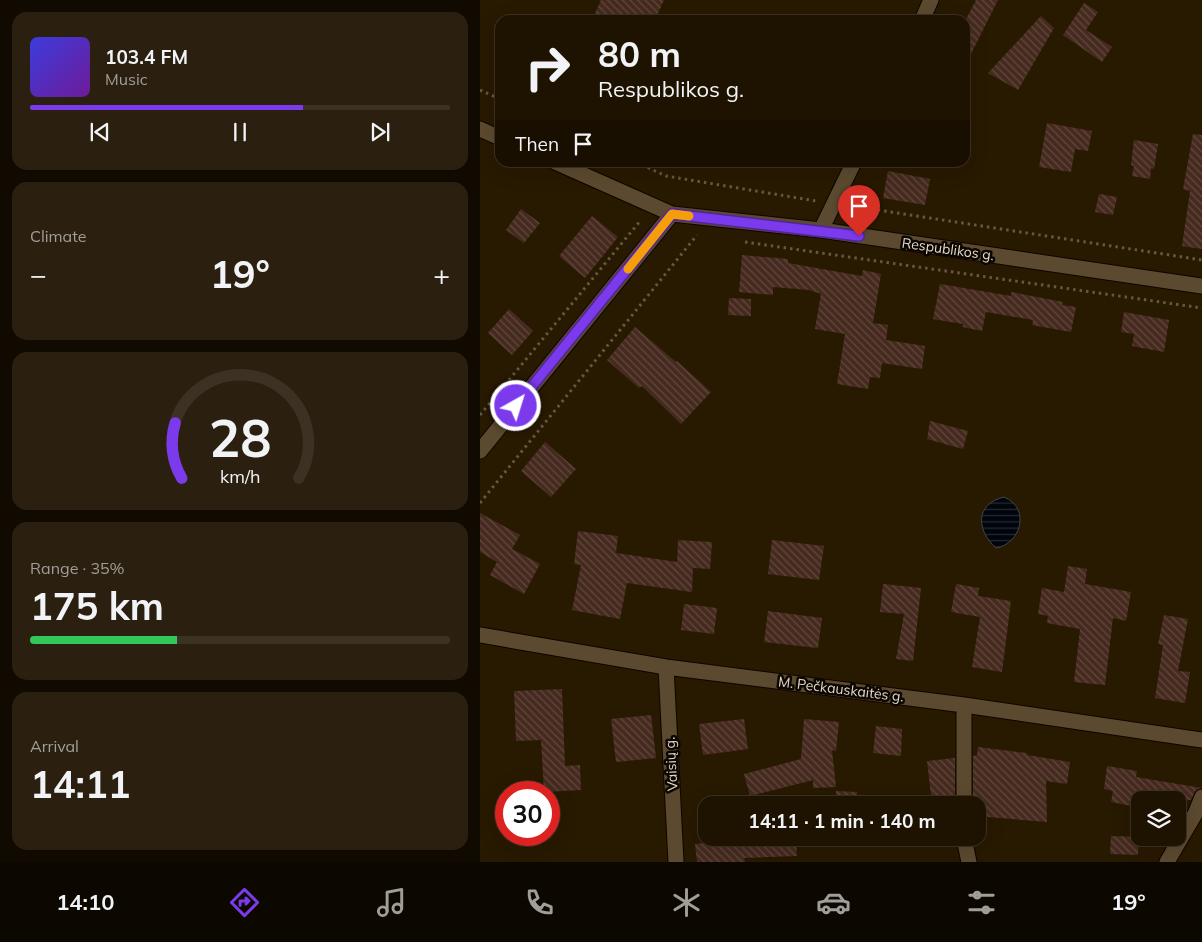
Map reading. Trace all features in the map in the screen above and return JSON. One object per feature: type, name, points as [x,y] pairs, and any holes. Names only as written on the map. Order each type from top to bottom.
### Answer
[{"type":"street","points":[[924,15],[931,0]]},
{"type":"street","points":[[480,129],[495,136]]},
{"type":"street","name":"Respublikos g.","points":[[566,167],[672,214],[821,230],[1202,286]]},
{"type":"street","points":[[821,230],[852,167]]},
{"type":"street","points":[[480,451],[672,214]]},
{"type":"street","name":"M. Pečkauskaitės g.","points":[[480,635],[666,667],[964,705],[1202,740]]},
{"type":"street","name":"Vaisių g.","points":[[666,667],[676,862]]},
{"type":"street","points":[[964,705],[964,796]]},
{"type":"street","points":[[1167,862],[1196,814],[1202,797]]},
{"type":"street","points":[[966,846],[969,862]]},
{"type":"path","points":[[480,90],[495,97]]},
{"type":"path","points":[[647,167],[666,176],[834,204],[1202,260]]},
{"type":"path","points":[[480,416],[652,206]]},
{"type":"path","points":[[480,503],[696,235],[706,237]]},
{"type":"path","points":[[735,241],[1202,308]]},
{"type":"shaded area","points":[[1004,497],[1018,509],[1020,525],[1012,540],[996,548],[989,541],[982,526],[983,511],[995,500]]},
{"type":"building","points":[[601,0],[664,0],[657,15],[594,15]]},
{"type":"building","points":[[976,0],[998,0],[970,56],[970,15],[968,15]]},
{"type":"building","points":[[1084,3],[1098,12],[1086,30],[1112,47],[1102,62],[1063,35]]},
{"type":"building","points":[[1041,16],[1054,28],[1018,90],[988,73]]},
{"type":"building","points":[[1047,123],[1092,131],[1088,151],[1075,149],[1071,172],[1039,167]]},
{"type":"building","points":[[1193,134],[1202,135],[1202,249],[1182,246],[1190,191],[1183,189]]},
{"type":"building","points":[[1134,140],[1158,144],[1154,169],[1151,168],[1150,179],[1132,176],[1134,166],[1131,165]]},
{"type":"building","points":[[888,171],[930,179],[925,205],[883,198]]},
{"type":"building","points":[[1099,194],[1117,197],[1113,215],[1095,212]]},
{"type":"building","points":[[521,209],[540,223],[524,243],[506,230]]},
{"type":"building","points":[[592,216],[618,237],[585,278],[559,256]]},
{"type":"building","points":[[742,255],[788,259],[788,263],[862,276],[863,270],[881,274],[873,323],[888,325],[886,340],[925,346],[922,369],[882,363],[880,378],[870,377],[868,389],[837,384],[845,334],[815,329],[821,294],[809,290],[773,287],[773,295],[739,292]]},
{"type":"building","points":[[940,284],[1011,296],[1011,292],[1063,302],[1062,305],[1076,307],[1071,332],[1032,325],[1033,320],[986,312],[982,331],[963,327],[963,324],[933,319]]},
{"type":"building","points":[[729,298],[751,299],[751,316],[728,315]]},
{"type":"building","points":[[509,309],[533,331],[512,355],[488,333]]},
{"type":"building","points":[[1124,312],[1169,320],[1164,352],[1132,346],[1134,334],[1121,332]]},
{"type":"building","points":[[635,327],[711,392],[681,424],[642,386],[639,388],[607,360]]},
{"type":"building","points":[[930,421],[968,431],[963,449],[927,439]]},
{"type":"building","points":[[545,442],[576,469],[551,497],[521,471]]},
{"type":"building","points":[[480,513],[520,535],[512,549],[540,564],[524,594],[490,575],[497,562],[480,552]]},
{"type":"building","points":[[578,531],[618,536],[616,553],[677,562],[678,540],[712,542],[710,569],[693,568],[692,592],[627,583],[620,619],[572,610],[581,565],[574,564]]},
{"type":"building","points":[[772,540],[824,546],[819,580],[768,574]]},
{"type":"building","points":[[1068,566],[1087,569],[1085,584],[1131,592],[1126,621],[1113,618],[1105,685],[1074,682],[1080,629],[1047,623],[1048,616],[1038,614],[1042,588],[1064,592]]},
{"type":"building","points":[[883,584],[921,588],[913,661],[896,659],[904,614],[880,612]]},
{"type":"building","points":[[956,584],[979,588],[978,596],[1011,601],[1002,672],[972,667],[980,617],[951,612]]},
{"type":"building","points":[[684,604],[717,608],[714,634],[681,630]]},
{"type":"building","points":[[768,611],[822,618],[818,648],[764,642]]},
{"type":"building","points":[[1164,615],[1188,619],[1178,671],[1190,672],[1185,703],[1155,698],[1163,645],[1158,644]]},
{"type":"building","points":[[562,689],[565,766],[580,765],[581,790],[560,791],[560,781],[543,781],[541,740],[516,741],[514,691]]},
{"type":"building","points":[[651,715],[656,758],[616,762],[611,719]]},
{"type":"building","points":[[744,719],[748,749],[703,755],[699,724]]},
{"type":"building","points":[[804,719],[839,722],[836,751],[832,750],[836,787],[813,788],[813,780],[750,796],[744,774],[801,759]]},
{"type":"building","points":[[876,726],[902,729],[901,756],[873,753]]},
{"type":"building","points":[[978,747],[1027,753],[1027,755],[1070,762],[1067,784],[1046,781],[1047,822],[986,817],[986,796],[973,796],[973,756],[977,755]]},
{"type":"building","points":[[955,758],[955,796],[931,796],[927,761]]},
{"type":"building","points":[[1107,766],[1137,771],[1136,777],[1202,788],[1196,790],[1191,800],[1186,800],[1186,791],[1131,791],[1131,806],[1111,802],[1113,791],[1104,789]]},
{"type":"building","points":[[836,791],[857,792],[857,796],[836,796]]},
{"type":"building","points":[[1111,836],[1131,837],[1131,846],[1138,846],[1138,855],[1110,854]]},
{"type":"building","points":[[695,844],[698,844],[698,846],[796,846],[797,856],[744,858],[745,862],[697,862]]},
{"type":"slow traffic","points":[[628,269],[672,214],[689,216]]},
{"type":"route","points":[[516,406],[672,214],[821,230],[859,236]]}]
